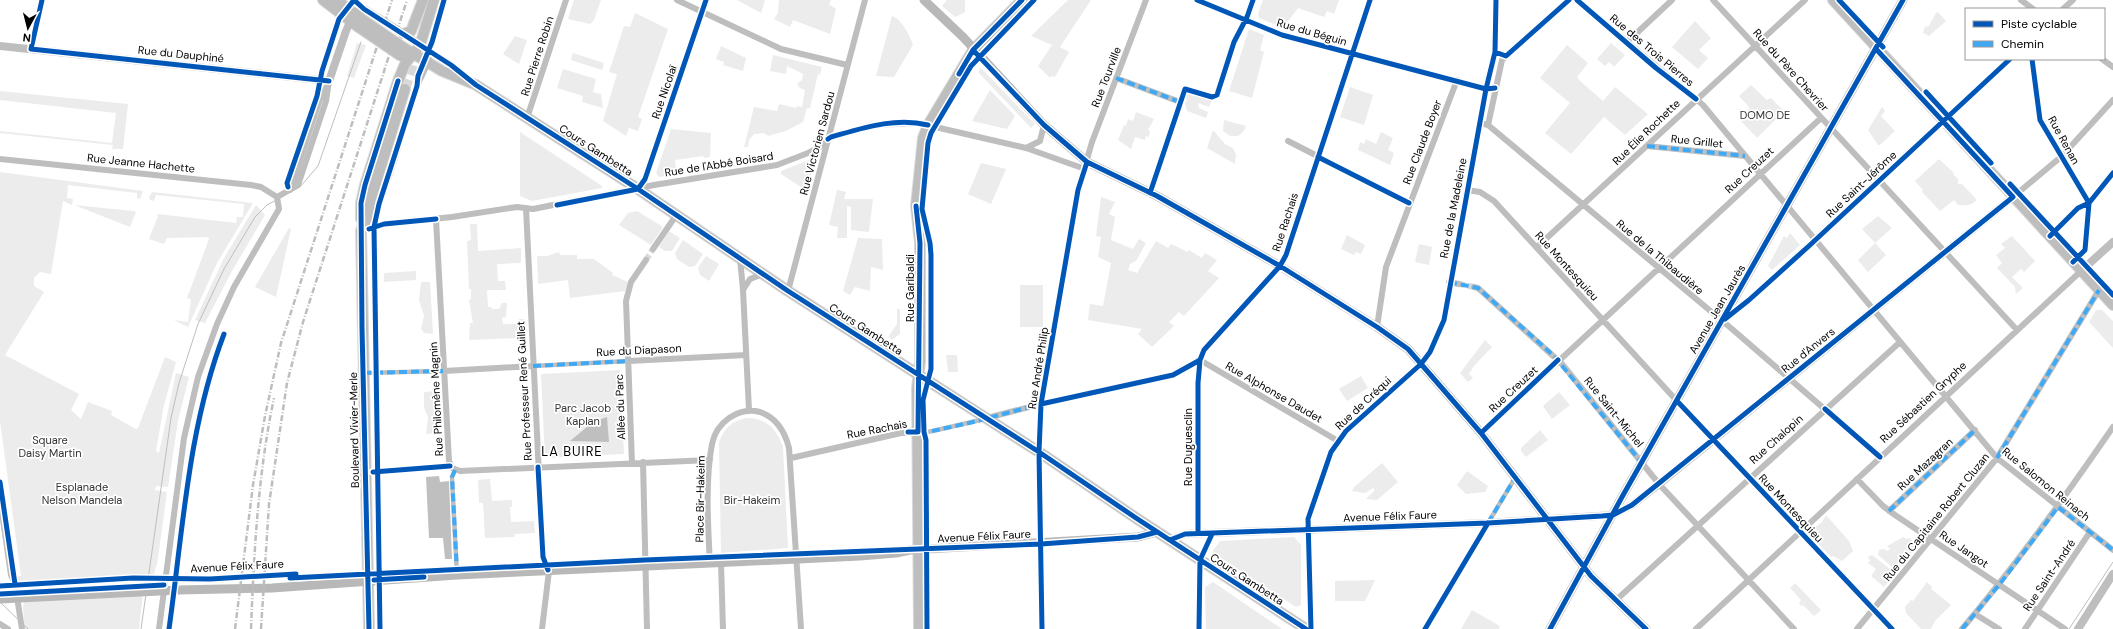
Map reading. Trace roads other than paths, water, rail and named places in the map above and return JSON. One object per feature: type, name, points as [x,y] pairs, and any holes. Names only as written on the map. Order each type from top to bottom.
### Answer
[{"type":"main road","points":[[323,0],[357,17]]},
{"type":"main road","points":[[337,0],[357,17]]},
{"type":"main road","points":[[407,34],[423,0]]},
{"type":"main road","points":[[414,54],[424,48],[434,0]]},
{"type":"main road","points":[[924,0],[948,23],[1044,125],[1086,165],[1150,193],[1280,266],[1377,327],[1408,349],[1481,433],[1584,568],[1615,601],[1646,629]]},
{"type":"main road","name":"Rue Garibaldi","points":[[919,629],[918,432],[920,244],[916,206],[922,145],[928,125],[973,50],[1022,0]]},
{"type":"main road","points":[[1832,0],[2113,305]]},
{"type":"main road","name":"Avenue Jean Jaurès","points":[[1550,629],[1903,0]]},
{"type":"main road","name":"Cours Gambetta","points":[[357,17],[404,56],[414,54],[442,71],[476,85],[677,214],[788,291],[987,418],[1157,532],[1306,629]]},
{"type":"main road","points":[[362,231],[361,204],[365,185],[398,81],[404,56]]},
{"type":"main road","name":"Boulevard Vivier-Merle","points":[[369,629],[363,373],[362,231],[405,89]]},
{"type":"main road","name":"Avenue Félix Faure","points":[[0,599],[165,591],[272,588],[368,580],[457,575],[797,559],[1138,537],[1157,532]]},
{"type":"street","points":[[31,49],[42,0]]},
{"type":"street","name":"Rue Pierre Robin","points":[[527,118],[566,0]]},
{"type":"street","points":[[677,0],[781,49],[847,65]]},
{"type":"street","name":"Rue Nicolaï","points":[[638,189],[646,179],[706,0]]},
{"type":"street","name":"Rue Victorien Sardou","points":[[788,291],[865,0]]},
{"type":"street","name":"Rue Tourville","points":[[1086,165],[1092,142],[1146,0]]},
{"type":"street","name":"Rue du Béguin","points":[[1197,0],[1282,35],[1457,80],[1486,89],[1495,88]]},
{"type":"street","points":[[1150,193],[1185,89],[1212,97],[1217,95],[1234,42],[1253,0]]},
{"type":"street","name":"Rue Rachais","points":[[791,458],[901,433],[928,432],[1041,404],[1173,375],[1200,360],[1204,350],[1280,266],[1286,255],[1370,0]]},
{"type":"street","name":"Rue de la Madeleine","points":[[1421,364],[1430,352],[1444,320],[1486,89],[1495,52],[1496,0]]},
{"type":"street","points":[[1488,125],[1502,60],[1569,0]]},
{"type":"street","name":"Rue des Trois Pierres","points":[[1577,0],[1626,43],[1696,99],[1786,207]]},
{"type":"street","points":[[1626,43],[1672,0]]},
{"type":"street","name":"Rue du Père Chevrier","points":[[1713,0],[2017,330]]},
{"type":"street","name":"Rue Élie Rochette","points":[[1537,247],[1805,0]]},
{"type":"street","points":[[2021,0],[2030,6]]},
{"type":"street","points":[[2064,8],[2073,0]]},
{"type":"street","points":[[159,629],[184,438],[198,377],[217,324],[234,287],[278,209],[277,197],[290,190],[320,99],[357,17],[407,34],[424,48],[429,63],[417,86],[379,204],[362,231]]},
{"type":"street","name":"Rue du Dauphiné","points":[[0,46],[329,81]]},
{"type":"street","points":[[1495,52],[1506,56]]},
{"type":"street","name":"Rue Saint-Jérôme","points":[[1722,321],[1749,300],[2009,60]]},
{"type":"street","name":"Rue Renan","points":[[2032,60],[2040,120],[2089,203]]},
{"type":"street","points":[[2103,60],[2113,67]]},
{"type":"street","points":[[1116,78],[1180,102]]},
{"type":"street","name":"Rue Claude Boyer","points":[[1377,327],[1386,267],[1409,203],[1457,80]]},
{"type":"street","name":"Rue d'Anvers","points":[[1613,515],[1632,505],[1659,484],[1713,438],[1946,253],[2062,156],[2113,100]]},
{"type":"street","name":"Rue Creuzet","points":[[1481,433],[1558,360],[1659,269],[1821,118]]},
{"type":"street","name":"Rue de l'Abbé Boisard","points":[[362,231],[384,224],[436,219],[517,207],[533,209],[777,165],[820,147],[831,137],[873,125],[912,122],[928,125],[1026,148],[1086,165]]},
{"type":"street","name":"Rue de la Thibaudière","points":[[1480,123],[1488,125],[1790,378],[1880,457]]},
{"type":"street","points":[[1026,148],[1040,141],[1044,125]]},
{"type":"street","points":[[1288,141],[1409,203]]},
{"type":"street","name":"Rue Grillet","points":[[1647,146],[1745,156]]},
{"type":"street","name":"Rue Jeanne Hachette","points":[[0,159],[251,185],[261,187],[277,197]]},
{"type":"street","name":"Rue André Philip","points":[[1042,629],[1039,452],[1041,404],[1078,190],[1086,165]]},
{"type":"street","points":[[2050,236],[2078,208],[2089,203],[2113,173]]},
{"type":"street","name":"Rue Montesquieu","points":[[1467,190],[1480,192],[1494,201],[1677,401],[1892,629]]},
{"type":"street","points":[[2074,262],[2084,250],[2089,203]]},
{"type":"street","name":"Rue Salomon Reinach","points":[[1786,207],[1997,458],[2113,550]]},
{"type":"street","name":"Rue Professeur René Guillet","points":[[526,208],[543,557],[549,571]]},
{"type":"street","points":[[654,249],[677,214]]},
{"type":"street","name":"Rue Philomène Magnin","points":[[436,219],[449,461],[450,466],[455,470],[452,477],[457,575]]},
{"type":"street","name":"Rue Sébastien Gryphe","points":[[1696,629],[2113,242]]},
{"type":"street","points":[[2084,250],[2094,259]]},
{"type":"street","points":[[740,258],[749,410],[766,415],[779,425],[787,439],[791,458],[794,545],[797,559],[801,629]]},
{"type":"street","name":"Allée du Parc","points":[[632,463],[626,301],[632,282],[646,260]]},
{"type":"street","points":[[743,290],[750,279],[763,274]]},
{"type":"street","points":[[1450,282],[1458,284]]},
{"type":"street","name":"Rue Saint-Michel","points":[[1474,287],[1478,288],[1494,307],[1558,360],[1659,484],[1794,629]]},
{"type":"street","name":"Rue du Capitaine Robert Cluzan","points":[[1857,629],[1997,458],[2099,290]]},
{"type":"street","name":"Rue Chalopin","points":[[1615,601],[1899,343]]},
{"type":"street","name":"Rue du Diapason","points":[[533,366],[746,355]]},
{"type":"street","name":"Rue Alphonse Daudet","points":[[1200,360],[1338,441]]},
{"type":"street","name":"Rue Duguesclin","points":[[1198,534],[1198,383],[1200,360]]},
{"type":"street","name":"Rue de Créqui","points":[[1311,629],[1308,529],[1309,514],[1331,452],[1346,431],[1421,364]]},
{"type":"street","points":[[363,373],[444,371],[533,366]]},
{"type":"street","name":"Place Bir-Hakeim","points":[[710,564],[710,460],[712,443],[719,428],[731,417],[749,410]]},
{"type":"street","points":[[1962,629],[1999,585],[2058,507],[2113,427]]},
{"type":"street","name":"Rue Mazagran","points":[[1889,511],[1975,430]]},
{"type":"street","points":[[455,470],[710,460]]},
{"type":"street","points":[[643,462],[646,629]]},
{"type":"street","points":[[1425,629],[1515,478]]},
{"type":"street","name":"Rue Jangot","points":[[1858,479],[1889,511],[2065,629]]},
{"type":"street","points":[[0,499],[11,575],[15,584],[22,629]]},
{"type":"street","name":"Avenue Félix Faure","points":[[1170,540],[1185,534],[1488,523],[1613,515]]},
{"type":"street","name":"Rue Saint-André","points":[[2025,629],[2090,532]]},
{"type":"street","points":[[1199,629],[1200,560],[1212,534]]},
{"type":"street","points":[[721,563],[723,629]]},
{"type":"street","points":[[542,629],[549,571]]},
{"type":"street","points":[[2078,629],[2113,574]]},
{"type":"street","points":[[1975,614],[1999,629]]},
{"type":"street","points":[[0,624],[8,629]]},
{"type":"tunnel","points":[[405,89],[419,47]]},
{"type":"tunnel","points":[[646,260],[653,249]]},
{"type":"tunnel","points":[[1459,284],[1474,287]]},
{"type":"tram line","points":[[141,629],[171,418],[179,383],[198,324],[224,269],[255,217],[267,205],[300,187],[318,166],[361,42]]},
{"type":"tram line","points":[[2069,629],[2113,562]]},
{"type":"tram line","points":[[0,602],[28,629]]},
{"type":"railway","points":[[235,629],[253,485],[265,416],[281,343],[392,0]]},
{"type":"railway","points":[[261,629],[269,504],[287,383],[303,322],[407,0]]},
{"type":"railway","points":[[251,629],[255,542],[260,484],[274,398]]},
{"type":"district","name":"LA BUIRE","points":[[572,451]]},
{"type":"park label","name":"DOMO DE","points":[[1765,115]]},
{"type":"park label","name":"Parc Jacob Kaplan","points":[[583,414]]},
{"type":"park label","name":"Square Daisy Martin","points":[[50,446]]},
{"type":"park label","name":"Esplanade Nelson Mandela","points":[[82,493]]},
{"type":"park label","name":"Bir-Hakeim","points":[[752,500]]}]
